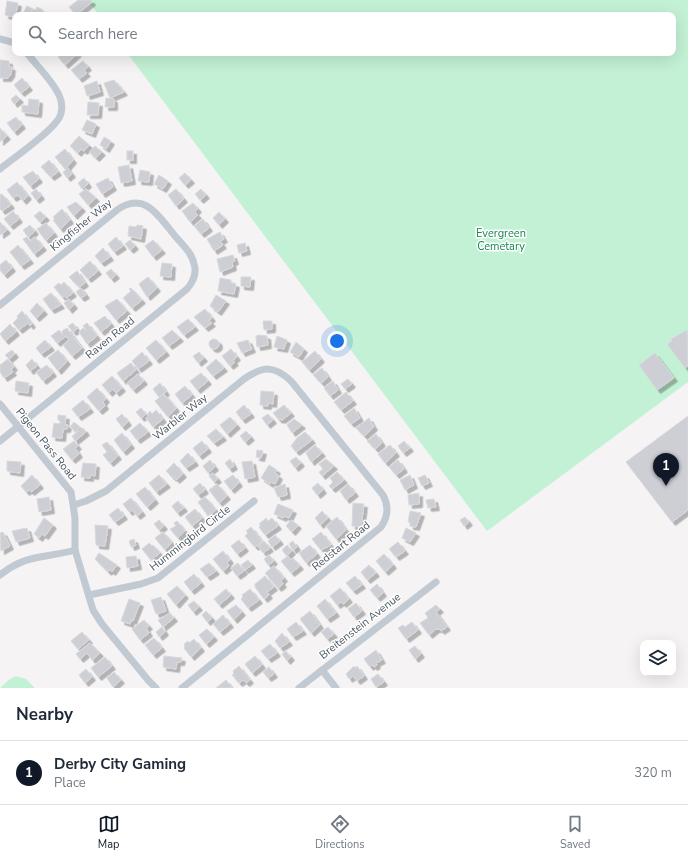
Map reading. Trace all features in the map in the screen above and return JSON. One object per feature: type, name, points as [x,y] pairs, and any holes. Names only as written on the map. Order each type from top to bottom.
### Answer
[{"type":"street","points":[[0,39],[12,42]]},
{"type":"street","points":[[0,169],[57,122],[60,115],[62,104],[59,93],[29,56]]},
{"type":"street","name":"Kingfisher Way","points":[[0,306],[117,210],[127,205],[139,204],[149,207],[177,238]]},
{"type":"street","name":"Raven Road","points":[[0,441],[187,289],[194,279],[194,263],[177,238]]},
{"type":"street","name":"Warbler Way","points":[[74,505],[106,491],[255,371],[270,369],[280,372],[298,390]]},
{"type":"street","name":"Redstart Road","points":[[182,688],[374,534],[384,523],[387,515],[387,506],[383,495],[298,390]]},
{"type":"street","name":"Pigeon Pass Road","points":[[0,404],[71,492],[74,505],[75,550],[93,610],[102,624],[156,688]]},
{"type":"street","name":"Hummingbird Circle","points":[[89,595],[141,584],[158,578],[254,501]]},
{"type":"street","points":[[0,576],[16,564],[26,559],[75,550]]},
{"type":"street","name":"Breitenstein Avenue","points":[[299,688],[436,582]]},
{"type":"street","points":[[322,670],[336,688]]},
{"type":"green space","name":"Evergreen Cemetary","points":[[87,0],[688,0],[688,382],[487,531],[129,56],[676,56],[676,12],[97,12]]},
{"type":"green space","points":[[16,676],[26,679],[35,688],[0,688]]},
{"type":"building","points":[[78,0],[91,0],[92,2],[80,12],[73,12],[69,7]]},
{"type":"building","points":[[7,1],[18,3],[16,12],[12,12],[12,16],[5,15]]},
{"type":"building","points":[[27,6],[33,9],[31,12],[24,12]]},
{"type":"building","points":[[37,7],[43,10],[42,12],[31,12],[33,9],[36,10]]},
{"type":"building","points":[[60,56],[75,56],[65,65],[58,57]]},
{"type":"building","points":[[0,60],[9,61],[9,67],[12,67],[11,74],[8,78],[0,78]]},
{"type":"building","points":[[83,61],[88,67],[84,70],[87,73],[79,79],[71,70]]},
{"type":"building","points":[[22,78],[29,87],[21,93],[14,85]]},
{"type":"building","points":[[114,80],[124,92],[110,98],[104,83]]},
{"type":"building","points":[[97,81],[100,92],[87,96],[84,86]]},
{"type":"building","points":[[16,95],[20,99],[14,104],[11,99]]},
{"type":"building","points":[[106,98],[114,99],[114,107],[105,107]]},
{"type":"building","points":[[29,99],[39,100],[38,114],[22,112],[22,105],[28,106]]},
{"type":"building","points":[[88,102],[99,103],[98,115],[87,115]]},
{"type":"building","points":[[16,117],[22,125],[14,132],[7,123]]},
{"type":"building","points":[[87,120],[96,124],[92,134],[82,130]]},
{"type":"building","points":[[0,128],[7,136],[0,142]]},
{"type":"building","points":[[79,136],[89,145],[84,151],[81,149],[78,153],[70,146]]},
{"type":"building","points":[[104,137],[111,141],[106,149],[100,145]]},
{"type":"building","points":[[95,146],[102,152],[96,158],[89,152]]},
{"type":"building","points":[[65,149],[73,160],[67,167],[72,174],[67,178],[63,172],[66,170],[55,157]]},
{"type":"building","points":[[127,151],[133,151],[133,160],[127,160]]},
{"type":"building","points":[[49,160],[58,172],[51,177],[41,167]]},
{"type":"building","points":[[129,165],[132,181],[121,183],[118,167]]},
{"type":"building","points":[[140,170],[150,172],[149,182],[138,181]]},
{"type":"building","points":[[33,171],[39,179],[30,186],[23,177]]},
{"type":"building","points":[[185,173],[191,180],[185,185],[179,178]]},
{"type":"building","points":[[159,175],[168,181],[163,189],[154,184]]},
{"type":"building","points":[[84,178],[88,184],[82,189],[78,183]]},
{"type":"building","points":[[108,178],[113,187],[102,194],[96,184]]},
{"type":"building","points":[[17,182],[28,196],[23,201],[18,195],[13,198],[7,190]]},
{"type":"building","points":[[36,189],[41,196],[36,200],[31,193]]},
{"type":"building","points":[[86,189],[96,198],[88,205],[79,194]]},
{"type":"building","points":[[176,189],[184,199],[176,206],[168,195]]},
{"type":"building","points":[[201,189],[206,195],[200,200],[195,194]]},
{"type":"building","points":[[2,194],[11,205],[2,211],[0,209],[0,195]]},
{"type":"building","points":[[76,202],[82,208],[74,216],[67,207]]},
{"type":"building","points":[[193,203],[198,209],[195,212],[198,215],[190,222],[182,211]]},
{"type":"building","points":[[62,209],[70,220],[60,229],[53,220],[55,219],[53,217]]},
{"type":"building","points":[[13,211],[19,219],[10,226],[4,219]]},
{"type":"building","points":[[40,211],[46,217],[40,222],[34,216]]},
{"type":"building","points":[[219,212],[225,219],[219,225],[213,218]]},
{"type":"building","points":[[203,219],[209,228],[201,234],[194,226]]},
{"type":"building","points":[[0,222],[7,230],[0,235]]},
{"type":"building","points":[[46,223],[54,233],[46,241],[37,229]]},
{"type":"building","points":[[30,225],[35,231],[28,237],[23,230]]},
{"type":"building","points":[[137,225],[143,226],[141,239],[128,236],[129,226],[136,227]]},
{"type":"building","points":[[220,232],[224,239],[220,241],[223,245],[214,251],[207,239]]},
{"type":"building","points":[[27,237],[30,241],[35,237],[43,247],[34,254],[23,239]]},
{"type":"building","points":[[116,237],[123,246],[114,252],[108,244]]},
{"type":"building","points":[[130,240],[135,246],[130,250],[125,244]]},
{"type":"building","points":[[153,240],[162,250],[153,257],[145,246]]},
{"type":"building","points":[[245,243],[247,251],[239,253],[237,245]]},
{"type":"building","points":[[18,245],[30,260],[21,266],[10,252]]},
{"type":"building","points":[[103,248],[110,257],[101,263],[95,256]]},
{"type":"building","points":[[233,255],[235,261],[232,262],[233,267],[220,272],[217,259]]},
{"type":"building","points":[[6,260],[12,268],[4,275],[0,270],[0,265]]},
{"type":"building","points":[[90,261],[98,271],[88,279],[80,270]]},
{"type":"building","points":[[162,263],[172,264],[171,277],[160,276]]},
{"type":"building","points":[[111,269],[116,275],[111,279],[106,273]]},
{"type":"building","points":[[77,271],[85,283],[79,287],[69,277]]},
{"type":"building","points":[[148,277],[157,288],[147,297],[139,284]]},
{"type":"building","points":[[241,277],[251,277],[250,287],[241,286]]},
{"type":"building","points":[[220,278],[231,280],[231,283],[236,284],[234,294],[218,291]]},
{"type":"building","points":[[64,282],[73,293],[66,298],[64,296],[62,297],[54,287],[59,283],[61,285]]},
{"type":"building","points":[[81,288],[86,295],[81,298],[76,292]]},
{"type":"building","points":[[131,288],[142,300],[132,308],[123,298],[131,291],[129,289]]},
{"type":"building","points":[[51,293],[61,305],[51,310],[43,299]]},
{"type":"building","points":[[216,295],[226,301],[218,312],[210,306]]},
{"type":"building","points":[[69,299],[74,305],[69,310],[64,303]]},
{"type":"building","points":[[117,299],[127,311],[116,320],[105,306]]},
{"type":"building","points":[[37,303],[44,311],[36,318],[30,311]]},
{"type":"building","points":[[205,309],[212,318],[209,320],[212,323],[205,328],[194,317]]},
{"type":"building","points":[[22,311],[32,324],[30,326],[28,323],[19,330],[13,323]]},
{"type":"building","points":[[105,316],[111,324],[101,332],[94,323]]},
{"type":"building","points":[[188,319],[195,327],[184,335],[177,327]]},
{"type":"building","points":[[263,321],[272,321],[272,329],[264,330]]},
{"type":"building","points":[[73,323],[77,329],[73,332],[68,326]]},
{"type":"building","points":[[87,323],[97,336],[87,344],[79,332],[83,328],[87,331],[83,326]]},
{"type":"building","points":[[10,324],[16,332],[5,341],[0,334]]},
{"type":"building","points":[[67,328],[82,348],[72,356],[63,345],[69,340],[66,336],[57,343],[51,336],[59,330],[63,335],[62,331]]},
{"type":"building","points":[[172,330],[180,338],[169,346],[162,338]]},
{"type":"building","points":[[687,330],[688,366],[685,368],[667,344],[672,341],[671,339]]},
{"type":"building","points":[[256,336],[267,336],[268,345],[257,347]]},
{"type":"building","points":[[277,336],[287,340],[284,349],[274,347]]},
{"type":"building","points":[[214,339],[219,344],[214,349],[209,344]]},
{"type":"building","points":[[45,340],[51,347],[41,354],[36,348]]},
{"type":"building","points":[[156,340],[166,352],[156,360],[146,348]]},
{"type":"building","points":[[248,340],[252,349],[242,353],[237,343]]},
{"type":"building","points":[[296,342],[304,349],[299,357],[290,352]]},
{"type":"building","points":[[231,349],[237,357],[233,360],[235,362],[230,366],[222,356]]},
{"type":"building","points":[[12,350],[15,354],[9,359],[5,355]]},
{"type":"building","points":[[58,350],[67,361],[58,371],[48,358]]},
{"type":"building","points":[[315,351],[321,359],[309,370],[302,362]]},
{"type":"building","points":[[142,352],[149,361],[138,369],[132,361]]},
{"type":"building","points":[[199,352],[204,358],[198,363],[193,356]]},
{"type":"building","points":[[655,353],[674,378],[657,390],[639,365]]},
{"type":"building","points":[[8,359],[14,367],[11,369],[13,372],[4,378],[0,372],[0,365]]},
{"type":"building","points":[[32,359],[37,366],[30,371],[26,365]]},
{"type":"building","points":[[216,359],[224,368],[213,376],[206,368]]},
{"type":"building","points":[[131,363],[136,370],[123,381],[117,373]]},
{"type":"building","points":[[47,365],[53,373],[43,381],[36,372]]},
{"type":"building","points":[[322,368],[328,377],[321,383],[313,375]]},
{"type":"building","points":[[201,373],[208,381],[197,390],[190,381]]},
{"type":"building","points":[[138,374],[144,381],[133,390],[127,383]]},
{"type":"building","points":[[112,376],[122,388],[116,393],[113,389],[109,393],[102,385]]},
{"type":"building","points":[[348,379],[352,384],[345,389],[341,384]]},
{"type":"building","points":[[16,381],[29,383],[28,393],[15,391]]},
{"type":"building","points":[[333,381],[338,390],[330,396],[324,388]]},
{"type":"building","points":[[160,383],[166,392],[159,397],[153,389]]},
{"type":"building","points":[[185,386],[192,395],[182,403],[175,394]]},
{"type":"building","points":[[97,388],[106,399],[103,402],[105,406],[99,411],[87,397]]},
{"type":"building","points":[[261,391],[274,392],[273,404],[268,403],[268,406],[260,405]]},
{"type":"building","points":[[346,392],[353,401],[341,410],[334,402]]},
{"type":"building","points":[[164,394],[176,408],[168,417],[155,401]]},
{"type":"building","points":[[83,400],[90,409],[78,417],[72,409]]},
{"type":"building","points":[[244,405],[251,414],[242,420],[236,412]]},
{"type":"building","points":[[284,405],[291,413],[282,420],[279,420],[273,413]]},
{"type":"building","points":[[141,408],[146,414],[141,418],[136,412]]},
{"type":"building","points":[[354,408],[360,418],[351,424],[344,416]]},
{"type":"building","points":[[156,410],[163,419],[153,427],[146,418],[150,411],[152,414]]},
{"type":"building","points":[[122,414],[128,422],[122,427],[116,419]]},
{"type":"building","points":[[268,414],[273,420],[267,425],[262,418]]},
{"type":"building","points":[[58,415],[66,416],[65,425],[68,425],[67,429],[63,429],[62,438],[52,437],[54,423],[60,424]]},
{"type":"building","points":[[688,416],[688,510],[672,522],[626,462]]},
{"type":"building","points":[[230,417],[237,425],[227,434],[220,425]]},
{"type":"building","points":[[369,418],[374,427],[364,436],[356,428]]},
{"type":"building","points":[[294,419],[302,425],[292,433],[287,425]]},
{"type":"building","points":[[74,422],[80,427],[76,432],[70,427]]},
{"type":"building","points":[[140,423],[148,432],[137,440],[130,431]]},
{"type":"building","points":[[83,428],[86,432],[75,441],[72,436]]},
{"type":"building","points":[[216,429],[223,437],[214,443],[207,436]]},
{"type":"building","points":[[246,431],[251,437],[245,442],[240,436]]},
{"type":"building","points":[[305,432],[312,440],[296,452],[291,446],[297,438]]},
{"type":"building","points":[[122,433],[131,445],[123,452],[114,440]]},
{"type":"building","points":[[376,434],[382,443],[375,449],[367,441]]},
{"type":"building","points":[[74,441],[78,446],[75,448],[79,454],[72,460],[63,449]]},
{"type":"building","points":[[202,441],[208,449],[199,456],[193,448]]},
{"type":"building","points":[[404,441],[410,448],[403,453],[398,446]]},
{"type":"building","points":[[107,442],[118,456],[110,463],[103,455],[107,452],[102,445]]},
{"type":"building","points":[[315,445],[322,453],[311,462],[306,453]]},
{"type":"building","points":[[390,445],[396,453],[385,463],[378,454]]},
{"type":"building","points":[[257,450],[263,451],[261,458],[256,457]]},
{"type":"building","points":[[188,453],[195,462],[186,468],[180,461]]},
{"type":"building","points":[[296,457],[301,463],[295,468],[290,461]]},
{"type":"building","points":[[230,459],[234,466],[229,469],[225,463]]},
{"type":"building","points":[[326,459],[334,466],[322,476],[319,472],[323,469],[319,464]]},
{"type":"building","points":[[210,460],[215,467],[208,473],[203,466]]},
{"type":"building","points":[[398,460],[404,469],[396,475],[389,467]]},
{"type":"building","points":[[7,461],[21,462],[20,473],[7,471]]},
{"type":"building","points":[[252,461],[255,477],[245,479],[242,462]]},
{"type":"building","points":[[83,463],[96,464],[95,476],[90,475],[90,478],[81,477]]},
{"type":"building","points":[[174,463],[183,474],[176,480],[166,471]]},
{"type":"building","points":[[269,465],[277,470],[275,473],[279,476],[275,484],[271,482],[270,484],[261,478]]},
{"type":"building","points":[[337,472],[344,480],[332,489],[329,486],[333,482],[330,478]]},
{"type":"building","points":[[213,473],[218,479],[214,482],[209,476]]},
{"type":"building","points":[[32,475],[40,485],[31,492],[29,490],[26,492],[21,486]]},
{"type":"building","points":[[159,475],[167,484],[156,492],[149,483]]},
{"type":"building","points":[[233,475],[239,483],[231,490],[224,481]]},
{"type":"building","points":[[410,475],[414,485],[405,490],[400,480]]},
{"type":"building","points":[[425,475],[429,483],[422,486],[418,478]]},
{"type":"building","points":[[200,483],[205,490],[198,495],[193,489]]},
{"type":"building","points":[[318,483],[323,490],[317,495],[312,488]]},
{"type":"building","points":[[217,484],[227,496],[219,503],[209,490]]},
{"type":"building","points":[[285,484],[287,495],[278,497],[274,488]]},
{"type":"building","points":[[348,484],[355,493],[346,500],[340,491]]},
{"type":"building","points":[[145,487],[155,500],[147,507],[136,494]]},
{"type":"building","points":[[419,493],[419,504],[409,505],[408,495]]},
{"type":"building","points":[[49,497],[51,510],[39,512],[37,499]]},
{"type":"building","points":[[205,497],[216,510],[208,516],[198,502]]},
{"type":"building","points":[[131,498],[142,512],[137,516],[132,510],[129,512],[123,504]]},
{"type":"building","points":[[434,499],[436,507],[428,508],[426,500]]},
{"type":"building","points":[[178,501],[184,508],[177,513],[172,506]]},
{"type":"building","points":[[353,503],[364,504],[361,527],[352,526]]},
{"type":"building","points":[[278,504],[293,510],[289,518],[284,516],[283,518],[274,514]]},
{"type":"building","points":[[118,508],[124,516],[115,522],[109,515]]},
{"type":"building","points":[[195,509],[202,518],[192,526],[185,517]]},
{"type":"building","points":[[322,511],[328,518],[320,525],[315,518]]},
{"type":"building","points":[[410,511],[421,513],[416,527],[410,526],[410,522],[408,522]]},
{"type":"building","points":[[337,517],[346,530],[336,539],[326,526]]},
{"type":"building","points":[[465,517],[469,522],[464,526],[460,520]]},
{"type":"building","points":[[44,518],[53,525],[45,536],[42,534],[39,538],[34,534]]},
{"type":"building","points":[[266,518],[268,521],[272,518],[278,526],[265,535],[259,527],[261,525],[259,524]]},
{"type":"building","points":[[159,520],[164,526],[159,530],[154,524]]},
{"type":"building","points":[[291,520],[298,525],[292,532],[286,526]]},
{"type":"building","points":[[177,521],[185,531],[178,538],[170,529],[176,526],[174,523]]},
{"type":"building","points":[[95,525],[108,526],[105,546],[96,545]]},
{"type":"building","points":[[251,527],[262,541],[255,547],[245,536],[248,533],[246,531]]},
{"type":"building","points":[[27,528],[30,538],[16,542],[12,531]]},
{"type":"building","points":[[406,528],[416,533],[410,542],[402,538]]},
{"type":"building","points":[[3,532],[10,546],[1,551],[0,533]]},
{"type":"building","points":[[163,532],[172,542],[165,550],[155,538]]},
{"type":"building","points":[[321,532],[331,545],[321,550],[312,539]]},
{"type":"building","points":[[275,535],[280,541],[272,547],[268,541]]},
{"type":"building","points":[[134,539],[136,545],[131,547],[129,541]]},
{"type":"building","points":[[239,540],[245,548],[237,554],[231,546]]},
{"type":"building","points":[[264,541],[270,548],[263,553],[258,546]]},
{"type":"building","points":[[293,541],[297,547],[293,550],[289,544]]},
{"type":"building","points":[[398,542],[405,551],[396,557],[389,549]]},
{"type":"building","points":[[149,543],[152,546],[153,545],[160,553],[151,560],[142,549]]},
{"type":"building","points":[[287,545],[292,551],[287,556],[282,550]]},
{"type":"building","points":[[310,545],[317,554],[306,563],[299,553]]},
{"type":"building","points":[[223,551],[230,560],[227,563],[229,566],[223,571],[213,559]]},
{"type":"building","points":[[99,553],[117,565],[112,572],[110,570],[108,572],[95,559]]},
{"type":"building","points":[[384,554],[393,565],[385,572],[376,561]]},
{"type":"building","points":[[269,555],[274,561],[268,565],[264,559]]},
{"type":"building","points":[[136,556],[138,566],[127,568],[126,557]]},
{"type":"building","points":[[288,556],[291,560],[293,558],[300,566],[291,573],[281,561]]},
{"type":"building","points":[[248,560],[252,565],[245,570],[241,565]]},
{"type":"building","points":[[209,563],[216,571],[207,577],[200,569]]},
{"type":"building","points":[[238,563],[244,571],[237,576],[231,568]]},
{"type":"building","points":[[369,565],[376,573],[367,580],[361,572]]},
{"type":"building","points":[[274,566],[284,578],[281,581],[283,584],[278,588],[265,573]]},
{"type":"building","points":[[194,574],[201,583],[191,591],[184,582]]},
{"type":"building","points":[[265,576],[274,587],[267,592],[269,595],[264,599],[255,587],[255,584]]},
{"type":"building","points":[[355,576],[362,585],[353,591],[346,583]]},
{"type":"building","points":[[377,584],[383,593],[377,598],[370,590]]},
{"type":"building","points":[[177,586],[185,595],[176,605],[167,594]]},
{"type":"building","points":[[340,588],[349,599],[343,604],[341,602],[337,605],[330,596]]},
{"type":"building","points":[[226,589],[231,595],[219,605],[214,599]]},
{"type":"building","points":[[250,589],[259,600],[248,608],[241,599],[243,597],[242,595]]},
{"type":"building","points":[[161,597],[166,611],[156,614],[151,600]]},
{"type":"building","points":[[129,599],[140,603],[133,621],[131,620],[130,624],[121,621]]},
{"type":"building","points":[[325,599],[336,613],[327,619],[317,606]]},
{"type":"building","points":[[194,601],[199,607],[193,612],[188,605]]},
{"type":"building","points":[[356,603],[362,611],[354,617],[348,609]]},
{"type":"building","points":[[236,605],[242,612],[234,620],[227,611]]},
{"type":"building","points":[[436,605],[440,609],[436,612],[447,627],[441,631],[440,629],[436,629],[429,635],[420,623],[428,618],[425,613]]},
{"type":"building","points":[[206,611],[212,618],[207,622],[202,615]]},
{"type":"building","points":[[310,611],[320,625],[311,633],[300,619]]},
{"type":"building","points":[[170,613],[174,618],[163,627],[158,620]]},
{"type":"building","points":[[223,615],[230,624],[220,632],[213,624]]},
{"type":"building","points":[[144,620],[149,626],[146,628],[149,633],[140,640],[132,629]]},
{"type":"building","points":[[296,622],[303,631],[293,637],[287,629]]},
{"type":"building","points":[[412,622],[418,630],[406,639],[398,628],[403,625],[405,627]]},
{"type":"building","points":[[162,627],[165,632],[159,637],[156,632]]},
{"type":"building","points":[[328,627],[334,634],[327,639],[321,632]]},
{"type":"building","points":[[207,629],[214,637],[206,644],[199,635]]},
{"type":"building","points":[[82,632],[89,640],[78,649],[71,641]]},
{"type":"building","points":[[282,633],[289,642],[280,648],[275,641]]},
{"type":"building","points":[[154,638],[162,648],[153,655],[145,645]]},
{"type":"building","points":[[194,639],[201,648],[191,657],[184,648],[184,644],[188,641],[189,643]]},
{"type":"building","points":[[90,643],[100,653],[92,660],[87,653],[80,659],[76,654]]},
{"type":"building","points":[[270,644],[277,653],[268,659],[261,651]]},
{"type":"building","points":[[415,646],[421,654],[415,659],[409,650]]},
{"type":"building","points":[[376,650],[382,660],[376,663],[377,665],[374,667],[372,665],[370,667],[364,659]]},
{"type":"building","points":[[286,651],[291,657],[287,661],[282,654]]},
{"type":"building","points":[[164,656],[182,658],[181,662],[177,662],[176,669],[163,667]]},
{"type":"building","points":[[255,656],[262,665],[252,673],[245,664]]},
{"type":"building","points":[[105,657],[112,666],[98,677],[91,668]]},
{"type":"building","points":[[239,666],[250,680],[246,683],[243,680],[239,683],[232,675],[234,674],[233,671]]},
{"type":"building","points":[[354,666],[355,668],[357,666],[364,676],[357,681],[353,676],[349,679],[346,674]]},
{"type":"building","points":[[269,667],[274,674],[268,678],[263,672]]},
{"type":"building","points":[[86,669],[92,677],[85,683],[79,675]]},
{"type":"building","points":[[114,672],[121,680],[113,687],[107,678]]},
{"type":"building","points":[[378,674],[384,682],[376,687],[371,679]]},
{"type":"building","points":[[226,680],[232,688],[216,688]]},
{"type":"place","name":"Derby City Gaming","points":[[666,486]]}]
